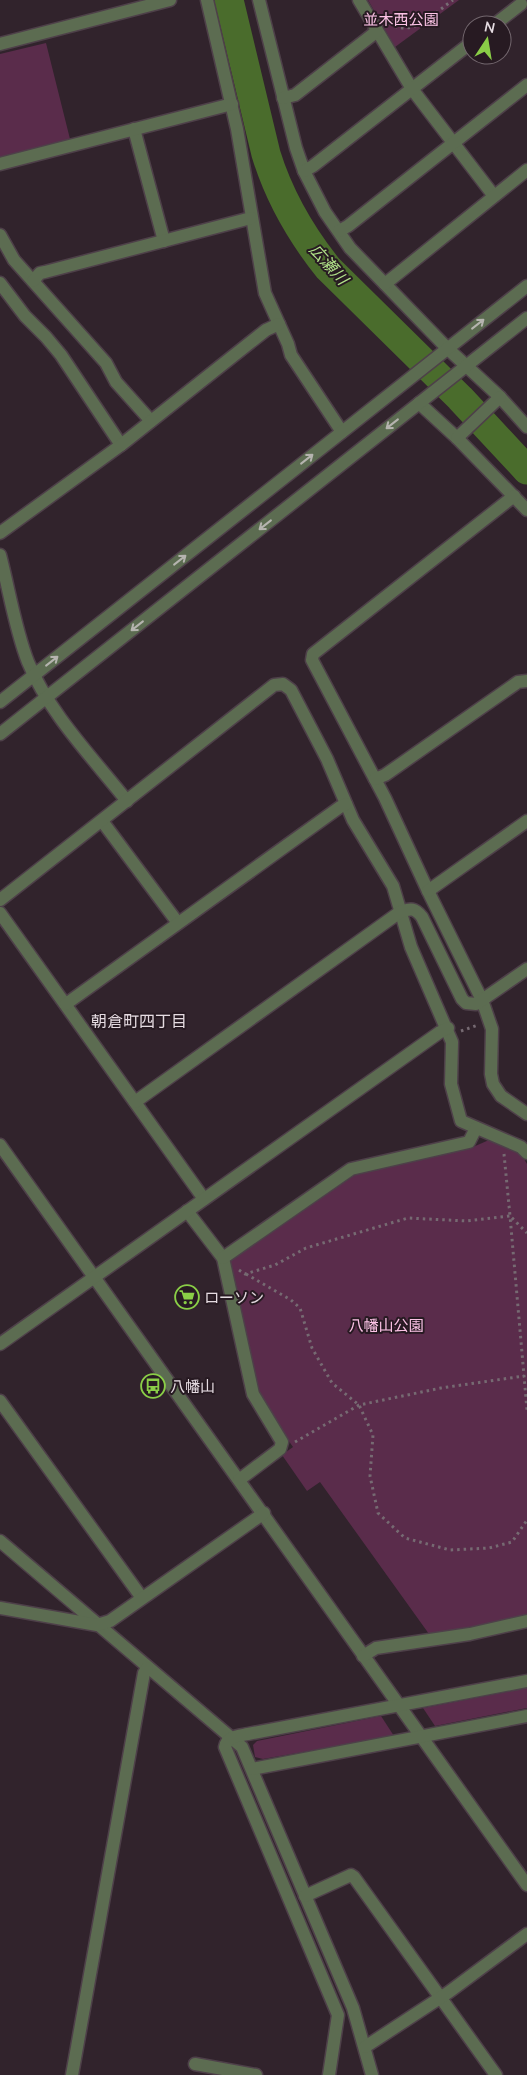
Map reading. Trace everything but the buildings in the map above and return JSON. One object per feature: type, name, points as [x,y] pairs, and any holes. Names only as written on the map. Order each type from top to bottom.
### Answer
[{"type":"street","points":[[0,44],[170,0]]},
{"type":"street","points":[[207,0],[232,104],[265,293],[291,355],[342,432]]},
{"type":"street","points":[[259,0],[296,148],[304,171],[325,212],[350,248],[385,284],[444,351],[461,369],[500,397],[527,427]]},
{"type":"street","points":[[359,0],[376,32],[412,89],[494,196]]},
{"type":"street","points":[[509,15],[522,6]]},
{"type":"street","points":[[283,98],[296,95],[376,32]]},
{"type":"street","points":[[304,171],[462,50]]},
{"type":"street","points":[[339,232],[527,85]]},
{"type":"street","points":[[0,164],[232,104]]},
{"type":"street","points":[[134,129],[164,240]]},
{"type":"street","points":[[385,284],[527,170]]},
{"type":"street","points":[[33,280],[45,272],[251,218]]},
{"type":"street","points":[[0,236],[14,260],[106,363],[116,382],[151,421]]},
{"type":"street","points":[[0,282],[24,316],[46,337],[61,355],[121,445]]},
{"type":"street","points":[[0,702],[527,286]]},
{"type":"street","points":[[0,734],[527,318]]},
{"type":"street","points":[[0,533],[121,445],[266,330],[279,324]]},
{"type":"street","points":[[461,434],[500,397]]},
{"type":"street","points":[[419,403],[461,434],[527,510]]},
{"type":"street","points":[[514,496],[313,654],[312,660],[313,666],[375,779],[482,1000],[492,1029],[491,1074],[493,1084],[501,1096],[527,1114]]},
{"type":"street","points":[[0,555],[4,591],[34,674],[47,697],[127,801]]},
{"type":"street","points":[[375,779],[385,775],[518,682],[527,681]]},
{"type":"street","points":[[0,900],[274,685],[279,683],[287,686],[291,690],[326,759],[353,820],[390,880],[411,947],[452,1031],[451,1084],[459,1117],[463,1123],[521,1147],[527,1153]]},
{"type":"street","points":[[66,1004],[346,804]]},
{"type":"street","points":[[102,821],[178,923]]},
{"type":"street","points":[[428,891],[527,821]]},
{"type":"street","points":[[135,1102],[408,908],[417,911],[462,1000],[466,1003],[470,1004],[482,1000],[527,970]]},
{"type":"street","points":[[0,913],[204,1199]]},
{"type":"street","points":[[0,1344],[204,1199],[452,1031]]},
{"type":"street","points":[[222,1258],[352,1169],[468,1142],[476,1128]]},
{"type":"street","points":[[0,1145],[264,1513],[363,1656],[527,1885]]},
{"type":"street","points":[[187,1211],[222,1258],[253,1394],[281,1439],[282,1446],[239,1480]]},
{"type":"street","points":[[0,1401],[142,1598]]},
{"type":"street","points":[[0,1608],[97,1625],[110,1621],[264,1513]]},
{"type":"street","points":[[0,1541],[79,1606],[97,1625],[217,1728],[232,1737],[242,1747],[352,2008],[372,2075]]},
{"type":"street","points":[[363,1656],[376,1648],[470,1634],[527,1621]]},
{"type":"street","points":[[72,2075],[144,1673],[147,1668]]},
{"type":"street","points":[[329,2075],[338,2015],[225,1747],[228,1740],[232,1737],[527,1681]]},
{"type":"street","points":[[252,1769],[527,1716]]},
{"type":"street","points":[[305,1896],[351,1875],[354,1877],[496,2075]]},
{"type":"street","points":[[365,2048],[527,1934]]},
{"type":"street","points":[[338,2015],[352,2008]]},
{"type":"street","points":[[194,2064],[256,2075]]},
{"type":"path","points":[[383,16],[398,28],[411,29],[453,0]]},
{"type":"path","points":[[452,1031],[485,1023]]},
{"type":"path","points":[[503,1140],[527,1410]]},
{"type":"path","points":[[510,1216],[527,1233]]},
{"type":"path","points":[[245,1274],[275,1265],[306,1248],[408,1218],[467,1221],[510,1216]]},
{"type":"path","points":[[222,1258],[245,1274],[291,1300],[300,1308],[312,1348],[332,1383],[359,1405],[373,1436],[370,1476],[378,1513],[405,1538],[450,1550],[489,1548],[512,1542],[527,1520]]},
{"type":"path","points":[[282,1446],[296,1441],[359,1405],[441,1388],[524,1376]]},
{"type":"green space","name":"並木西公園","points":[[368,0],[459,0],[395,47]]},
{"type":"green space","points":[[46,43],[71,143],[0,162],[0,54]]},
{"type":"green space","name":"八幡山公園","points":[[489,1140],[520,1152],[527,1164],[527,1617],[429,1634],[320,1482],[307,1491],[282,1455],[293,1447],[256,1394],[228,1265],[230,1259],[355,1175],[473,1147]]},
{"type":"green space","points":[[527,1688],[527,1708],[435,1726],[423,1708]]},
{"type":"green space","points":[[381,1716],[394,1736],[263,1759],[255,1757],[253,1745],[257,1741]]},
{"type":"waterway","name":"広瀬川","points":[[229,0],[271,170],[291,214],[308,241],[328,268],[460,398],[527,470]]},
{"type":"place","name":"ローソン","points":[[187,1297]]},
{"type":"place","name":"八幡山","points":[[153,1386]]},
{"type":"district","name":"朝倉町四丁目","points":[[139,1021]]}]
